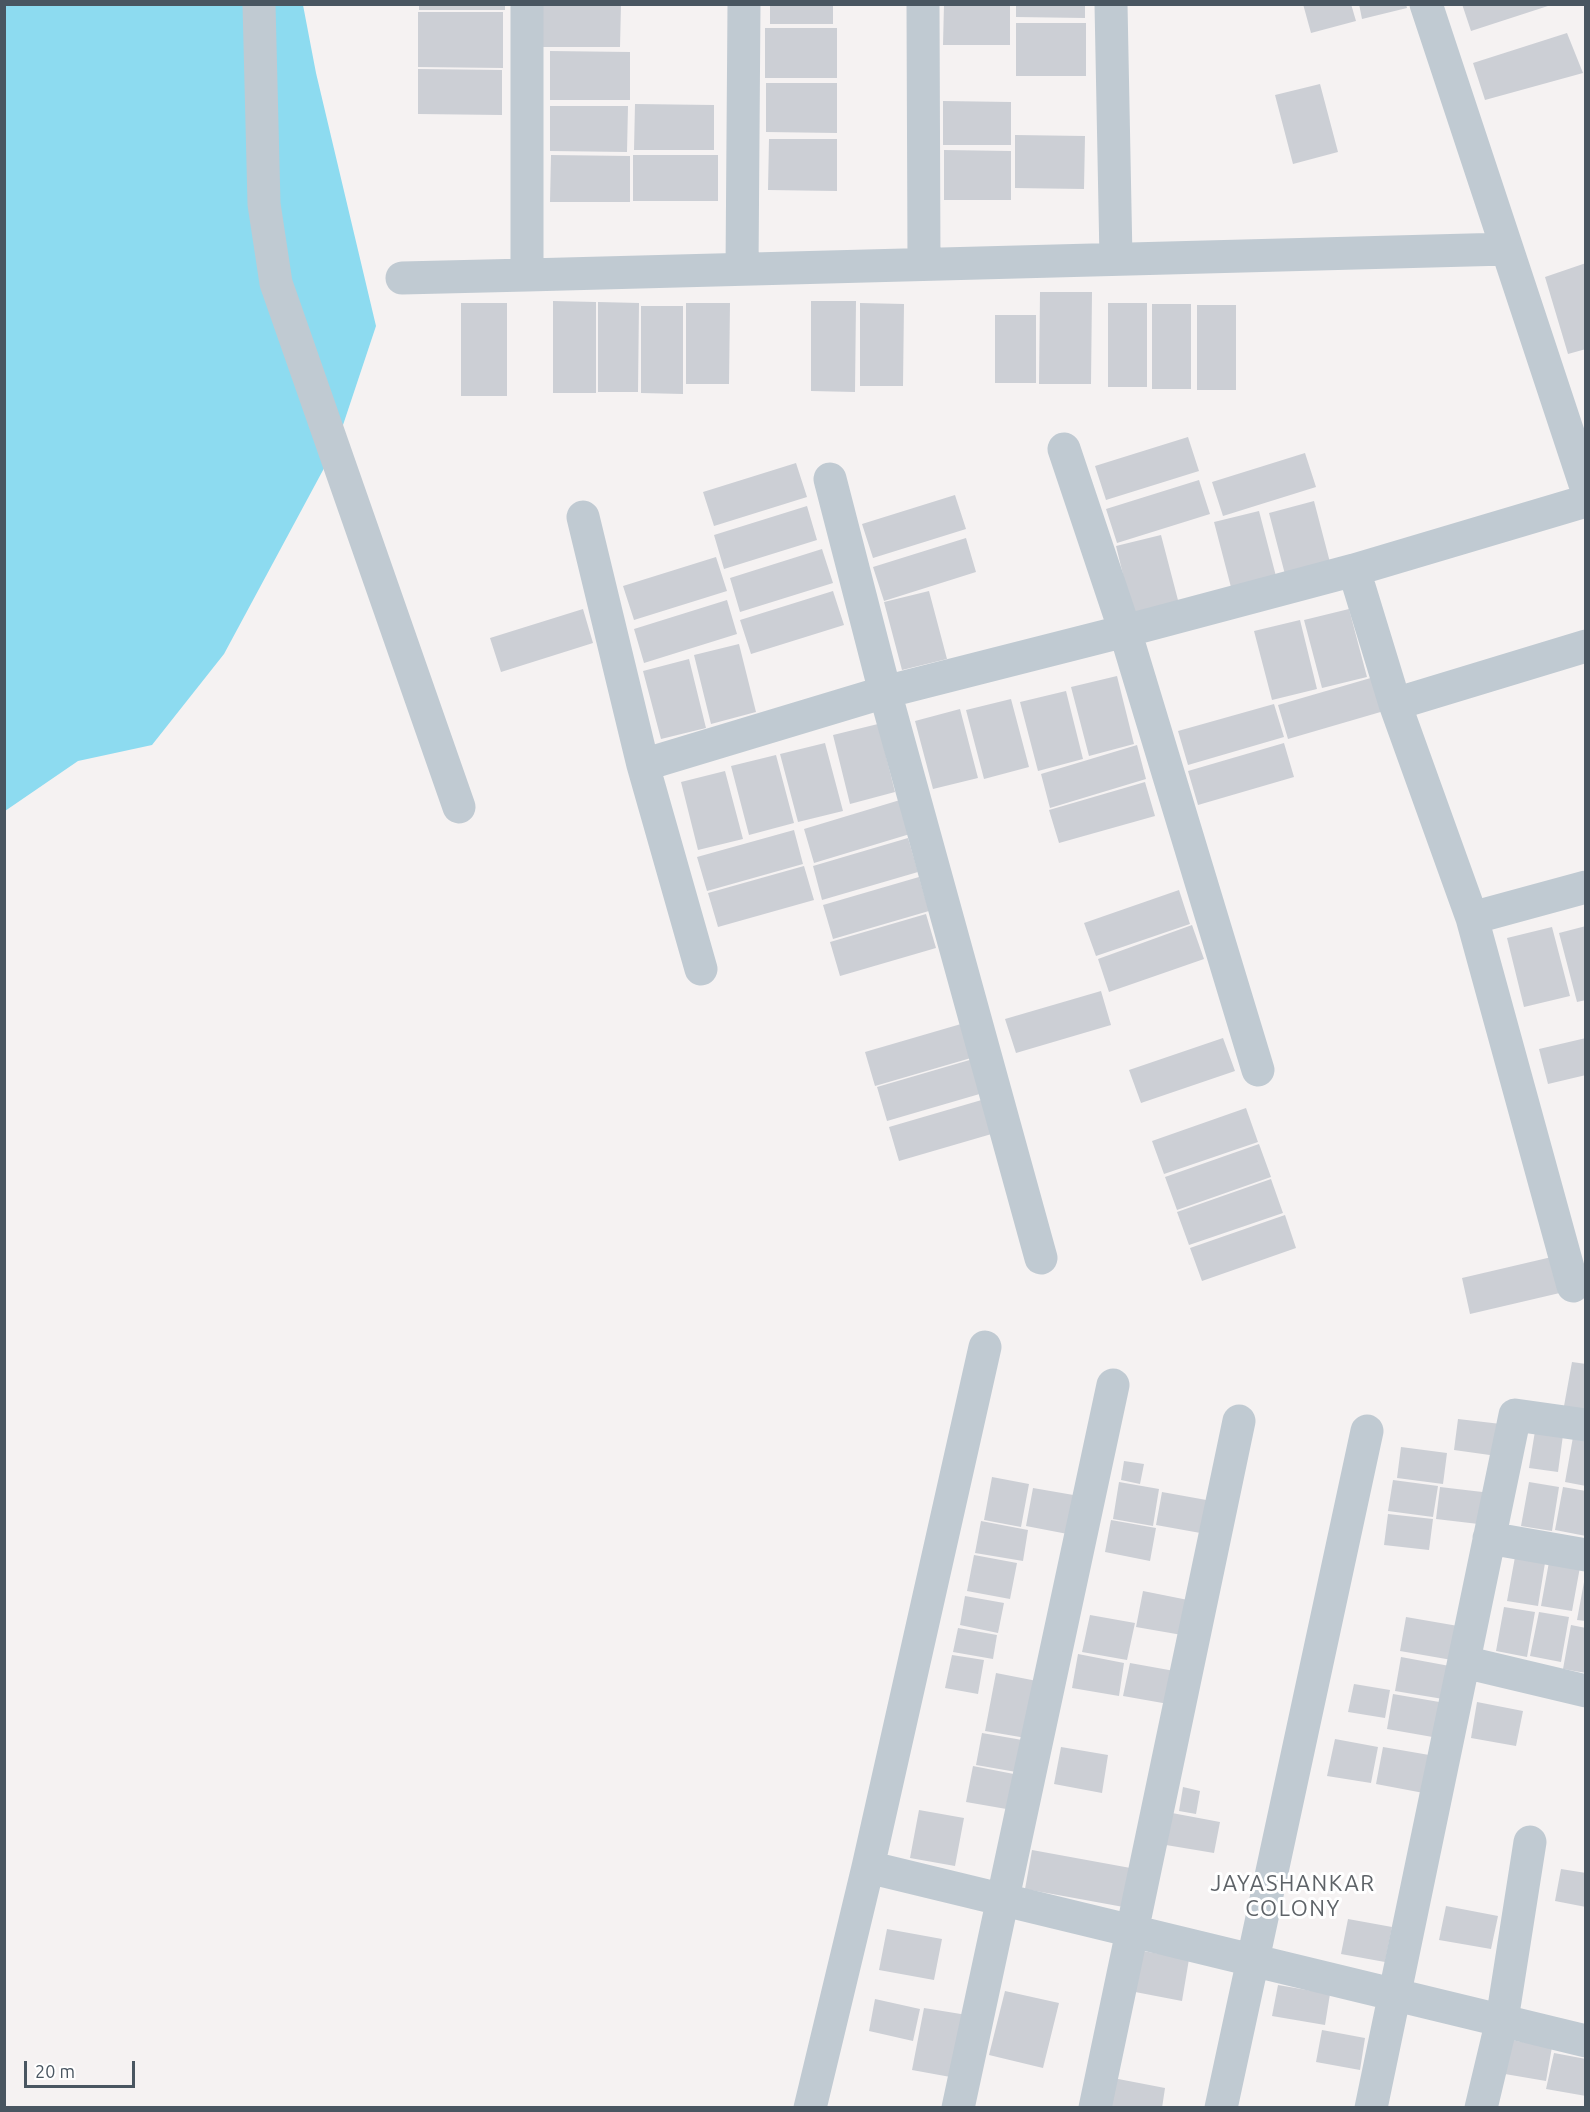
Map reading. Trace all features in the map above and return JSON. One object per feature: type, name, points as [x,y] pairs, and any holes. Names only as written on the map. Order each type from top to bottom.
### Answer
[{"type":"street","points":[[259,4],[264,204],[276,283],[459,807]]},
{"type":"street","points":[[527,4],[527,275]]},
{"type":"street","points":[[742,269],[744,4]]},
{"type":"street","points":[[923,4],[924,264]]},
{"type":"street","points":[[1111,4],[1116,259]]},
{"type":"street","points":[[1426,4],[1586,487]]},
{"type":"street","points":[[402,278],[1507,249]]},
{"type":"street","points":[[1064,449],[1125,632],[1258,1070]]},
{"type":"street","points":[[830,479],[885,692],[1041,1258]]},
{"type":"street","points":[[643,765],[885,692],[1125,632],[1353,570],[1586,501]]},
{"type":"street","points":[[584,517],[643,765],[701,969]]},
{"type":"street","points":[[1353,570],[1395,704],[1472,918],[1572,1286]]},
{"type":"street","points":[[1395,704],[1586,646]]},
{"type":"street","points":[[1472,918],[1586,887]]},
{"type":"street","points":[[810,2108],[868,1867],[985,1347]]},
{"type":"street","points":[[958,2108],[1113,1385]]},
{"type":"street","points":[[1371,2108],[1515,1415],[1586,1425]]},
{"type":"street","points":[[1095,2108],[1130,1930],[1239,1421]]},
{"type":"street","points":[[1221,2108],[1367,1431]]},
{"type":"street","points":[[1489,1539],[1586,1555]]},
{"type":"street","points":[[1464,1662],[1586,1691]]},
{"type":"street","points":[[1481,2108],[1502,2020],[1530,1842]]},
{"type":"street","points":[[868,1867],[1586,2041]]},
{"type":"water","points":[[5,5],[303,5],[316,73],[376,326],[336,446],[224,654],[152,745],[78,761],[5,811]]},
{"type":"building","points":[[419,4],[505,4],[505,10],[419,10]]},
{"type":"building","points":[[535,4],[621,4],[620,47],[535,47]]},
{"type":"building","points":[[770,4],[833,4],[833,24],[770,24]]},
{"type":"building","points":[[944,4],[1010,4],[1010,45],[943,45]]},
{"type":"building","points":[[1016,4],[1085,4],[1085,18],[1016,17]]},
{"type":"building","points":[[1303,4],[1351,4],[1356,21],[1311,33]]},
{"type":"building","points":[[1359,4],[1406,4],[1407,8],[1362,19]]},
{"type":"building","points":[[1462,4],[1551,4],[1551,5],[1471,31]]},
{"type":"building","points":[[418,12],[503,12],[503,68],[418,67]]},
{"type":"building","points":[[1016,23],[1086,23],[1086,76],[1016,76]]},
{"type":"building","points":[[765,28],[837,28],[837,78],[765,78]]},
{"type":"building","points":[[1567,33],[1583,73],[1485,100],[1473,63]]},
{"type":"building","points":[[550,51],[630,52],[630,100],[550,100]]},
{"type":"building","points":[[418,69],[502,70],[502,115],[418,114]]},
{"type":"building","points":[[766,83],[837,83],[837,133],[766,132]]},
{"type":"building","points":[[1320,84],[1338,152],[1293,164],[1275,95]]},
{"type":"building","points":[[943,101],[1011,102],[1011,145],[943,145]]},
{"type":"building","points":[[635,104],[714,105],[714,150],[634,150]]},
{"type":"building","points":[[550,106],[628,106],[627,152],[550,151]]},
{"type":"building","points":[[1015,135],[1085,136],[1084,189],[1015,188]]},
{"type":"building","points":[[769,139],[837,139],[837,191],[768,190]]},
{"type":"building","points":[[944,150],[1011,151],[1011,200],[944,200]]},
{"type":"building","points":[[551,155],[630,156],[630,202],[550,202]]},
{"type":"building","points":[[633,155],[718,155],[718,201],[633,201]]},
{"type":"building","points":[[1586,263],[1586,349],[1568,354],[1545,277]]},
{"type":"building","points":[[1040,292],[1092,292],[1091,384],[1039,384]]},
{"type":"building","points":[[553,301],[596,302],[596,393],[553,393]]},
{"type":"building","points":[[811,301],[856,301],[855,392],[811,391]]},
{"type":"building","points":[[598,302],[639,303],[638,392],[598,392]]},
{"type":"building","points":[[461,303],[507,303],[507,396],[461,396]]},
{"type":"building","points":[[686,303],[730,303],[729,384],[686,384]]},
{"type":"building","points":[[860,303],[904,304],[903,386],[860,386]]},
{"type":"building","points":[[1108,303],[1147,303],[1147,387],[1108,387]]},
{"type":"building","points":[[1152,304],[1191,304],[1191,389],[1152,389]]},
{"type":"building","points":[[1197,305],[1236,305],[1236,390],[1197,390]]},
{"type":"building","points":[[641,306],[683,306],[683,394],[641,393]]},
{"type":"building","points":[[995,315],[1036,315],[1036,383],[995,383]]},
{"type":"building","points":[[1188,437],[1199,471],[1106,500],[1095,466]]},
{"type":"building","points":[[1305,453],[1316,487],[1223,516],[1212,482]]},
{"type":"building","points":[[796,463],[807,497],[714,526],[703,492]]},
{"type":"building","points":[[1199,480],[1210,514],[1117,543],[1106,509]]},
{"type":"building","points":[[955,495],[966,529],[873,558],[862,524]]},
{"type":"building","points":[[1314,501],[1332,570],[1287,582],[1269,513]]},
{"type":"building","points":[[807,506],[817,540],[724,569],[714,535]]},
{"type":"building","points":[[1259,511],[1277,580],[1232,591],[1214,522]]},
{"type":"building","points":[[1161,535],[1179,604],[1133,615],[1116,546]]},
{"type":"building","points":[[966,538],[976,572],[884,601],[873,567]]},
{"type":"building","points":[[822,549],[833,583],[740,612],[730,578]]},
{"type":"building","points":[[716,557],[727,591],[634,620],[623,586]]},
{"type":"building","points":[[833,591],[844,625],[751,654],[740,620]]},
{"type":"building","points":[[929,591],[947,659],[902,670],[884,602]]},
{"type":"building","points":[[727,600],[737,634],[644,663],[634,629]]},
{"type":"building","points":[[583,609],[593,643],[501,672],[490,638]]},
{"type":"building","points":[[1349,609],[1367,677],[1322,688],[1304,620]]},
{"type":"building","points":[[1300,620],[1317,689],[1272,700],[1254,631]]},
{"type":"building","points":[[739,644],[756,712],[711,724],[694,655]]},
{"type":"building","points":[[689,659],[706,728],[661,739],[643,671]]},
{"type":"building","points":[[1117,676],[1134,744],[1089,756],[1071,687]]},
{"type":"building","points":[[1374,677],[1384,711],[1288,739],[1278,705]]},
{"type":"building","points":[[1066,691],[1083,759],[1038,771],[1020,702]]},
{"type":"building","points":[[1011,699],[1029,767],[984,779],[966,710]]},
{"type":"building","points":[[1274,704],[1284,737],[1188,765],[1178,731]]},
{"type":"building","points":[[960,709],[978,778],[933,789],[915,721]]},
{"type":"building","points":[[878,724],[895,792],[850,804],[833,735]]},
{"type":"building","points":[[825,743],[843,811],[798,822],[780,754]]},
{"type":"building","points":[[1284,743],[1294,777],[1198,805],[1188,771]]},
{"type":"building","points":[[1137,745],[1146,779],[1050,808],[1041,774]]},
{"type":"building","points":[[776,755],[794,823],[749,835],[731,766]]},
{"type":"building","points":[[725,771],[743,839],[698,850],[681,782]]},
{"type":"building","points":[[1145,782],[1155,816],[1059,843],[1049,810]]},
{"type":"building","points":[[900,800],[910,834],[814,863],[804,829]]},
{"type":"building","points":[[794,830],[803,864],[707,891],[697,857]]},
{"type":"building","points":[[908,838],[918,872],[822,900],[813,866]]},
{"type":"building","points":[[804,866],[814,900],[718,927],[708,893]]},
{"type":"building","points":[[919,877],[929,911],[833,939],[823,905]]},
{"type":"building","points":[[1179,890],[1190,924],[1096,956],[1084,923]]},
{"type":"building","points":[[926,914],[936,948],[840,976],[830,942]]},
{"type":"building","points":[[1192,925],[1204,959],[1109,992],[1098,959]]},
{"type":"building","points":[[1586,926],[1586,1000],[1577,1002],[1559,933]]},
{"type":"building","points":[[1552,927],[1570,996],[1524,1007],[1507,938]]},
{"type":"building","points":[[1101,991],[1111,1025],[1016,1053],[1005,1019]]},
{"type":"building","points":[[961,1024],[971,1058],[875,1086],[865,1052]]},
{"type":"building","points":[[1223,1038],[1235,1071],[1141,1103],[1129,1070]]},
{"type":"building","points":[[1586,1038],[1586,1075],[1548,1084],[1539,1049]]},
{"type":"building","points":[[973,1059],[983,1093],[887,1121],[877,1087]]},
{"type":"building","points":[[985,1099],[995,1133],[899,1161],[889,1127]]},
{"type":"building","points":[[1246,1108],[1258,1142],[1164,1174],[1152,1141]]},
{"type":"building","points":[[1259,1144],[1271,1177],[1177,1210],[1165,1177]]},
{"type":"building","points":[[1271,1179],[1283,1213],[1189,1245],[1177,1212]]},
{"type":"building","points":[[1285,1215],[1296,1248],[1202,1281],[1190,1248]]},
{"type":"building","points":[[1556,1256],[1564,1292],[1470,1314],[1462,1278]]},
{"type":"building","points":[[1572,1362],[1586,1364],[1586,1410],[1564,1406]]},
{"type":"building","points":[[1458,1419],[1501,1424],[1497,1456],[1454,1450]]},
{"type":"building","points":[[1535,1431],[1563,1435],[1558,1472],[1529,1468]]},
{"type":"building","points":[[1573,1437],[1586,1440],[1586,1486],[1565,1482]]},
{"type":"building","points":[[1401,1447],[1447,1453],[1443,1484],[1397,1478]]},
{"type":"building","points":[[1124,1461],[1144,1464],[1140,1484],[1121,1480]]},
{"type":"building","points":[[992,1477],[1029,1484],[1021,1527],[984,1520]]},
{"type":"building","points":[[1393,1480],[1438,1486],[1433,1517],[1388,1511]]},
{"type":"building","points":[[1119,1482],[1159,1489],[1153,1526],[1113,1519]]},
{"type":"building","points":[[1529,1482],[1559,1487],[1552,1531],[1521,1526]]},
{"type":"building","points":[[1440,1487],[1491,1493],[1487,1525],[1436,1519]]},
{"type":"building","points":[[1563,1487],[1586,1491],[1586,1536],[1555,1530]]},
{"type":"building","points":[[1033,1488],[1085,1497],[1078,1536],[1026,1526]]},
{"type":"building","points":[[1162,1492],[1212,1501],[1206,1534],[1156,1525]]},
{"type":"building","points":[[1388,1514],[1433,1519],[1429,1550],[1384,1545]]},
{"type":"building","points":[[1111,1520],[1156,1528],[1150,1561],[1105,1552]]},
{"type":"building","points":[[981,1521],[1028,1530],[1023,1561],[975,1553]]},
{"type":"building","points":[[974,1555],[1017,1563],[1010,1599],[967,1591]]},
{"type":"building","points":[[1515,1557],[1545,1563],[1538,1606],[1507,1601]]},
{"type":"building","points":[[1549,1562],[1580,1567],[1572,1611],[1541,1606]]},
{"type":"building","points":[[1584,1582],[1586,1582],[1586,1621],[1577,1620]]},
{"type":"building","points":[[1143,1591],[1188,1600],[1182,1635],[1136,1627]]},
{"type":"building","points":[[965,1596],[1004,1603],[998,1633],[960,1625]]},
{"type":"building","points":[[1504,1607],[1535,1612],[1527,1657],[1496,1651]]},
{"type":"building","points":[[1539,1612],[1569,1617],[1561,1662],[1530,1656]]},
{"type":"building","points":[[1090,1615],[1135,1623],[1127,1660],[1082,1652]]},
{"type":"building","points":[[1406,1617],[1458,1626],[1452,1660],[1400,1651]]},
{"type":"building","points":[[1571,1625],[1586,1628],[1586,1673],[1563,1669]]},
{"type":"building","points":[[958,1628],[997,1635],[993,1659],[953,1652]]},
{"type":"building","points":[[1078,1654],[1124,1663],[1119,1696],[1072,1688]]},
{"type":"building","points":[[952,1655],[984,1660],[978,1694],[945,1688]]},
{"type":"building","points":[[1401,1657],[1455,1667],[1449,1700],[1395,1691]]},
{"type":"building","points":[[1130,1663],[1180,1672],[1174,1705],[1123,1696]]},
{"type":"building","points":[[996,1673],[1037,1681],[1026,1738],[985,1731]]},
{"type":"building","points":[[1354,1684],[1390,1690],[1385,1718],[1348,1712]]},
{"type":"building","points":[[1393,1694],[1451,1704],[1444,1739],[1387,1729]]},
{"type":"building","points":[[1477,1702],[1523,1711],[1516,1746],[1471,1738]]},
{"type":"building","points":[[982,1733],[1028,1741],[1022,1773],[976,1765]]},
{"type":"building","points":[[1335,1739],[1378,1747],[1371,1783],[1327,1776]]},
{"type":"building","points":[[1061,1747],[1108,1755],[1102,1793],[1054,1784]]},
{"type":"building","points":[[1383,1747],[1435,1756],[1429,1794],[1376,1784]]},
{"type":"building","points":[[973,1766],[1024,1776],[1018,1811],[966,1802]]},
{"type":"building","points":[[1183,1787],[1200,1791],[1196,1814],[1179,1811]]},
{"type":"building","points":[[919,1810],[964,1818],[955,1866],[910,1858]]},
{"type":"building","points":[[1172,1813],[1220,1822],[1214,1853],[1166,1845]]},
{"type":"building","points":[[1032,1850],[1136,1869],[1129,1908],[1025,1889]]},
{"type":"building","points":[[1561,1869],[1586,1873],[1586,1907],[1555,1901]]},
{"type":"building","points":[[1446,1906],[1498,1916],[1491,1949],[1439,1940]]},
{"type":"building","points":[[1348,1919],[1392,1927],[1385,1962],[1341,1954]]},
{"type":"building","points":[[887,1929],[942,1939],[934,1980],[879,1970]]},
{"type":"building","points":[[1137,1950],[1189,1959],[1182,2001],[1130,1991]]},
{"type":"building","points":[[1278,1985],[1330,1994],[1325,2025],[1272,2016]]},
{"type":"building","points":[[1005,1991],[1059,2003],[1043,2068],[989,2055]]},
{"type":"building","points":[[875,1999],[920,2009],[913,2041],[869,2031]]},
{"type":"building","points":[[924,2008],[967,2015],[956,2078],[912,2070]]},
{"type":"building","points":[[1322,2030],[1365,2038],[1360,2070],[1316,2062]]},
{"type":"building","points":[[1505,2039],[1552,2047],[1546,2081],[1499,2073]]},
{"type":"building","points":[[1554,2053],[1586,2059],[1586,2096],[1546,2089]]},
{"type":"building","points":[[1113,2078],[1165,2088],[1162,2108],[1108,2108]]},
{"type":"district","name":"JAYASHANKAR COLONY","points":[[1293,1896]]}]
